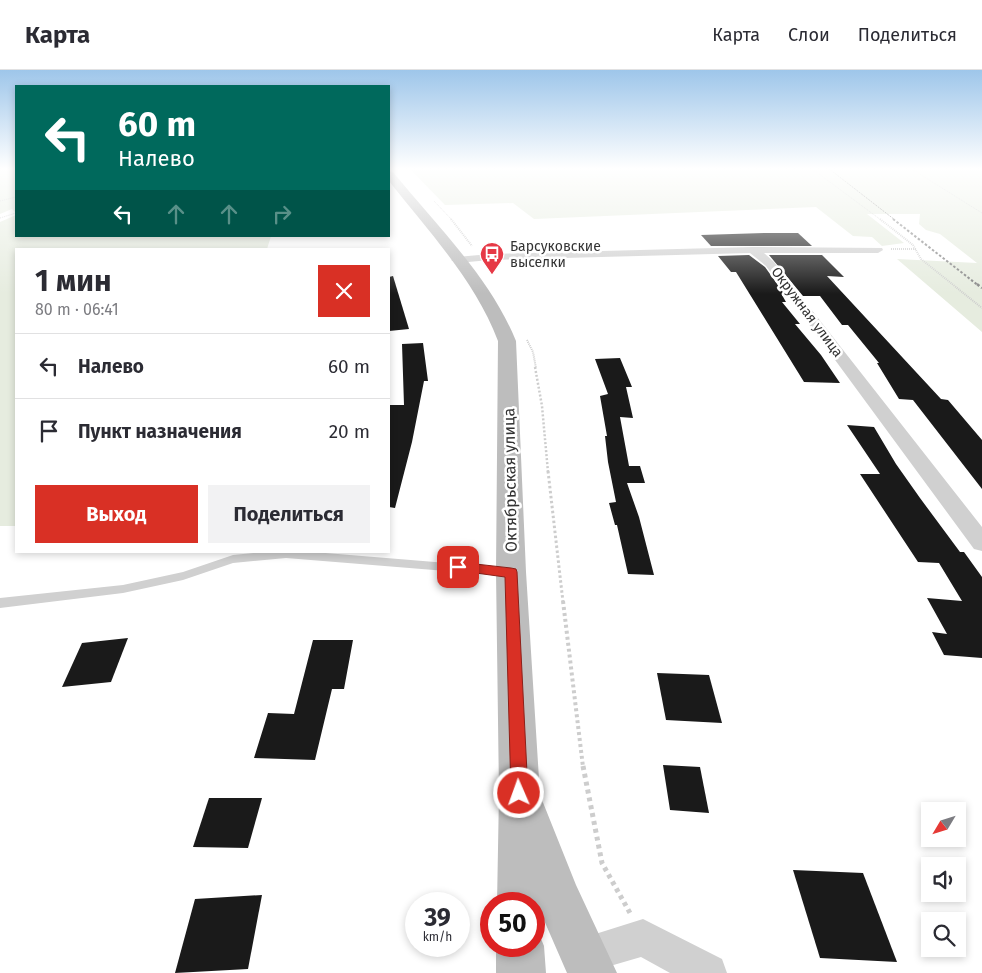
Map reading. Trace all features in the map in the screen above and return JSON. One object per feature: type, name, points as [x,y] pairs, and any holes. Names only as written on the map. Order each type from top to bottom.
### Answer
[{"type":"main road","name":"Октябрьская улица","points":[[417,210],[481,289],[498,318],[507,341],[520,892]]},
{"type":"main road","points":[[519,793],[557,896],[588,964]]},
{"type":"main road","points":[[520,957],[520,973]]},
{"type":"street","points":[[457,260],[490,256],[753,250],[878,250]]},
{"type":"street","name":"Окружная улица","points":[[753,250],[770,264],[982,543]]},
{"type":"street","points":[[588,964],[643,938],[708,973]]},
{"type":"lane","points":[[0,603],[123,589],[183,576],[233,559],[286,554],[511,572]]},
{"type":"path","points":[[868,210],[896,231],[916,249],[922,259],[982,308]]},
{"type":"path","points":[[0,218],[15,214]]},
{"type":"path","points":[[878,250],[916,249]]},
{"type":"path","points":[[525,336],[533,352],[542,406],[549,487],[583,768],[602,863],[643,938]]},
{"type":"shaded area","points":[[0,210],[9,210],[0,214]]},
{"type":"shaded area","points":[[522,210],[742,210],[534,219]]},
{"type":"shaded area","points":[[820,210],[982,210],[982,332],[897,259],[977,263],[940,234],[926,230],[919,224],[920,214],[867,214],[904,243],[882,246],[872,237],[853,236]]},
{"type":"shaded area","points":[[15,215],[15,237],[271,237],[267,248],[15,248],[15,526],[0,526],[0,222]]},
{"type":"building","points":[[798,233],[812,246],[711,246],[701,235]]},
{"type":"building","points":[[749,255],[765,267],[785,295],[782,295],[786,302],[782,302],[800,324],[795,324],[821,355],[840,383],[804,382],[736,272],[731,272],[718,256]]},
{"type":"building","points":[[769,255],[822,255],[844,277],[827,276],[941,399],[948,400],[982,440],[982,489],[913,400],[899,399],[877,363],[879,363],[848,325],[842,325],[820,296],[803,296]]},
{"type":"building","points":[[393,276],[409,329],[390,331],[390,277]]},
{"type":"building","points":[[423,343],[428,381],[424,381],[412,442],[395,508],[390,507],[390,405],[404,405],[402,344]]},
{"type":"building","points":[[620,358],[632,387],[626,387],[633,418],[620,417],[629,466],[640,466],[645,483],[627,483],[639,517],[654,575],[628,574],[617,525],[615,525],[609,503],[616,502],[608,462],[605,436],[607,436],[600,396],[608,394],[595,359]]},
{"type":"building","points":[[847,425],[874,427],[896,464],[920,498],[960,552],[964,552],[982,577],[982,658],[944,655],[932,632],[947,634],[927,598],[962,601],[939,563],[918,562],[860,474],[880,474]]},
{"type":"building","points":[[128,638],[111,682],[62,687],[82,643]]},
{"type":"building","points":[[313,640],[353,640],[344,689],[332,689],[315,760],[254,758],[268,713],[294,714]]},
{"type":"building","points":[[657,673],[709,675],[722,723],[666,720]]},
{"type":"building","points":[[663,765],[700,767],[709,813],[670,810]]},
{"type":"building","points":[[209,798],[262,798],[248,848],[193,847]]},
{"type":"building","points":[[793,870],[863,873],[897,962],[820,958]]},
{"type":"building","points":[[262,895],[248,969],[175,973],[195,899]]},
{"type":"railway","points":[[882,210],[895,220]]},
{"type":"railway","points":[[893,219],[979,286]]},
{"type":"railway","points":[[977,284],[982,288]]},
{"type":"place","name":"Барсуковские выселки","points":[[492,275]]},
{"type":"route","points":[[458,567],[511,572],[519,793]]}]
